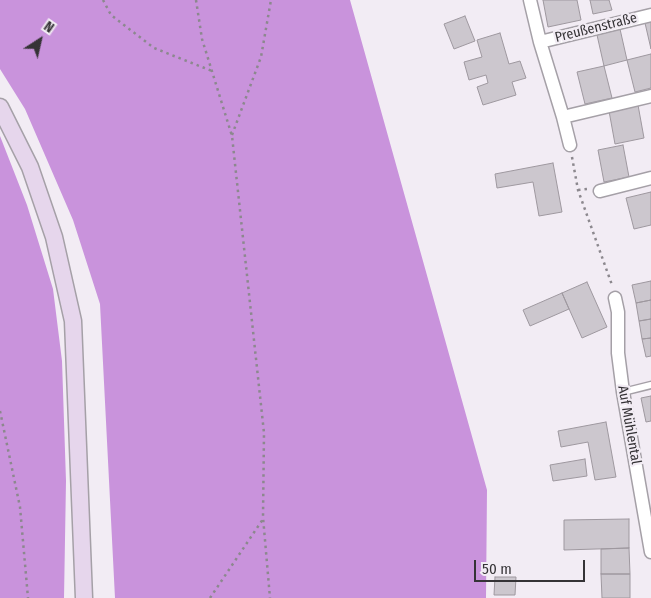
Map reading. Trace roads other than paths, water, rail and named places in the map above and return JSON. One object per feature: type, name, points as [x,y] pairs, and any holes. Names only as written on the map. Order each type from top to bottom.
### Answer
[{"type":"main road","points":[[0,106],[30,167],[51,228],[73,321],[84,598]]},
{"type":"street","points":[[530,0],[540,42],[570,145]]},
{"type":"street","name":"Preußenstraße","points":[[540,42],[651,15]]},
{"type":"street","points":[[563,118],[651,96]]},
{"type":"street","points":[[600,191],[651,178]]},
{"type":"street","name":"Auf Mühlental","points":[[615,298],[618,312],[618,353],[623,392],[648,521],[651,552]]},
{"type":"lane","points":[[623,392],[651,385]]}]
